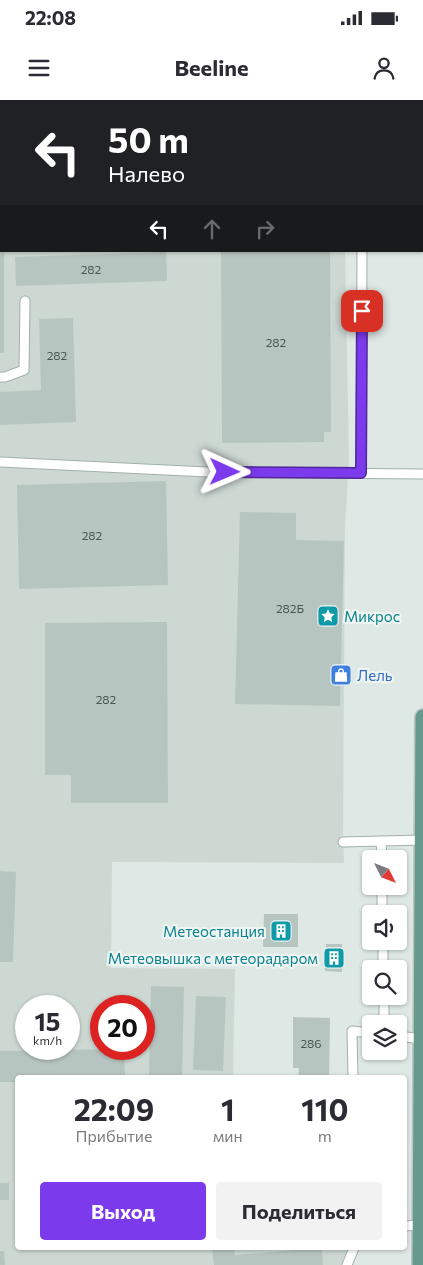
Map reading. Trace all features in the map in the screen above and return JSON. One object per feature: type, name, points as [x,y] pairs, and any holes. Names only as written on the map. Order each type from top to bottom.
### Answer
[{"type":"main road","points":[[420,1265],[413,1225],[422,1120],[423,717]]},
{"type":"lane","points":[[361,473],[362,252]]},
{"type":"lane","points":[[0,377],[24,370],[25,301]]},
{"type":"lane","points":[[0,462],[207,472],[423,474]]},
{"type":"lane","points":[[343,842],[422,840]]},
{"type":"lane","points":[[381,841],[382,850]]},
{"type":"lane","points":[[353,1075],[352,1032],[362,1033]]},
{"type":"lane","points":[[407,1037],[421,1039]]},
{"type":"lane","points":[[347,1265],[353,1250]]},
{"type":"shaded area","points":[[0,252],[345,252],[349,461],[345,526],[344,863],[112,862],[111,968],[235,969],[233,1075],[15,1075],[15,1250],[347,1250],[347,1265],[0,1265]]},
{"type":"building","points":[[0,252],[4,252],[4,353],[0,353]]},
{"type":"building","points":[[166,252],[167,281],[16,286],[15,257]]},
{"type":"building","points":[[221,252],[330,252],[331,432],[324,432],[324,442],[222,443]]},
{"type":"building","points":[[73,318],[76,422],[0,425],[0,392],[41,390],[39,319]]},
{"type":"building","points":[[166,481],[168,585],[19,589],[17,485]]},
{"type":"building","points":[[240,512],[296,513],[296,540],[344,541],[340,706],[235,704]]},
{"type":"building","points":[[167,622],[168,803],[71,803],[71,775],[45,775],[45,623]]},
{"type":"building","points":[[0,871],[16,872],[13,962],[0,962]]},
{"type":"building","name":"Метеостанция","points":[[264,914],[298,914],[298,947],[263,947]]},
{"type":"building","name":"Метеовышка с метеорадаром","points":[[326,944],[342,944],[342,972],[325,971]]},
{"type":"building","points":[[151,986],[184,987],[182,1075],[149,1075],[149,1060],[155,1060],[155,995],[151,995]]},
{"type":"building","points":[[196,996],[226,997],[223,1071],[193,1070]]},
{"type":"building","points":[[293,1017],[330,1018],[329,1075],[298,1075],[299,1068],[293,1068]]},
{"type":"building","points":[[80,1050],[90,1050],[90,1060],[124,1060],[125,1075],[15,1075],[15,1082],[0,1082],[0,1051],[15,1051],[15,1060],[80,1060]]},
{"type":"building","points":[[0,1183],[9,1183],[9,1200],[0,1200]]},
{"type":"building","points":[[212,1250],[234,1250],[235,1255],[322,1250],[323,1265],[214,1265]]},
{"type":"building","points":[[0,1251],[4,1251],[5,1265],[0,1265]]},
{"type":"place","name":"Микрос","points":[[328,616]]},
{"type":"place","name":"Лель","points":[[341,675]]},
{"type":"place","name":"Метеостанция","points":[[281,931]]},
{"type":"place","name":"Метеовышка с метеорадаром","points":[[334,958]]},
{"type":"route","points":[[225,472],[361,473],[362,311]]}]
